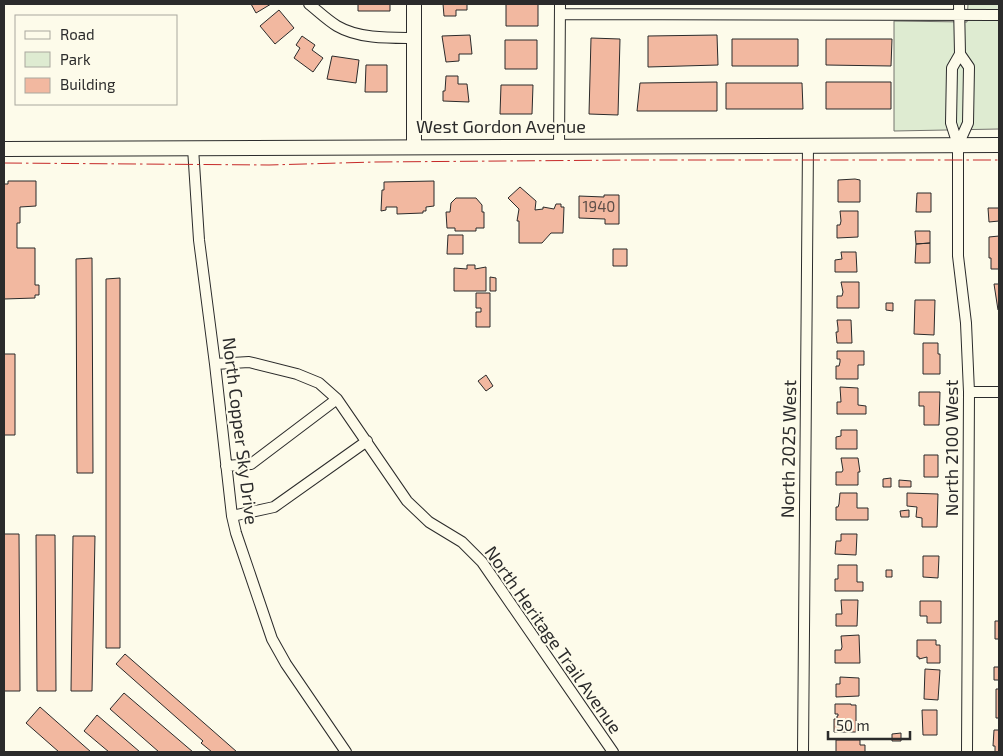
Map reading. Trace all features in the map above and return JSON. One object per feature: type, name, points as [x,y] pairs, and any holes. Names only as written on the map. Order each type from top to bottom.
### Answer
[{"type":"main road","points":[[414,4],[414,147]]},
{"type":"main road","name":"West Gordon Avenue","points":[[4,149],[999,145]]},
{"type":"street","points":[[309,4],[338,26],[352,32],[375,37],[414,38]]},
{"type":"street","points":[[559,146],[560,9],[959,9],[999,15]]},
{"type":"street","points":[[958,145],[951,123],[952,68],[960,54],[959,9]]},
{"type":"street","points":[[958,145],[968,123],[969,68],[960,54]]},
{"type":"street","name":"North 2025 West","points":[[803,752],[808,145]]},
{"type":"street","name":"North 2100 West","points":[[958,145],[958,256],[966,323],[968,392],[967,752]]},
{"type":"street","name":"North Copper Sky Drive","points":[[194,148],[199,240],[216,364],[232,516],[236,533],[272,639],[286,664],[346,752]]},
{"type":"street","name":"North Heritage Trail Avenue","points":[[216,364],[249,362],[297,374],[318,384],[337,399],[407,501],[429,522],[462,542],[482,562],[613,752]]},
{"type":"street","points":[[968,392],[999,392]]},
{"type":"street","points":[[226,466],[251,464],[337,399]]},
{"type":"street","points":[[232,516],[274,507],[367,441]]},
{"type":"green space","points":[[968,4],[999,4],[999,129],[894,131],[894,21],[967,22]]},
{"type":"building","points":[[251,4],[271,4],[256,13]]},
{"type":"building","points":[[358,4],[390,4],[390,11],[358,11]]},
{"type":"building","points":[[443,4],[467,4],[467,10],[456,10],[456,16],[444,16]]},
{"type":"building","points":[[506,4],[538,4],[538,26],[506,26]]},
{"type":"building","points":[[279,10],[294,28],[275,44],[260,26]]},
{"type":"building","points":[[470,35],[472,54],[459,54],[459,61],[446,62],[442,36]]},
{"type":"building","points":[[717,35],[718,65],[648,67],[648,36]]},
{"type":"building","points":[[302,36],[315,45],[312,50],[323,58],[313,72],[294,58],[300,48],[296,45]]},
{"type":"building","points":[[591,38],[620,39],[618,115],[589,114]]},
{"type":"building","points":[[732,39],[798,39],[798,66],[732,66]]},
{"type":"building","points":[[826,39],[892,39],[891,66],[826,65]]},
{"type":"building","points":[[505,40],[537,40],[537,69],[505,69]]},
{"type":"building","points":[[332,56],[359,60],[356,83],[327,79]]},
{"type":"building","points":[[366,65],[387,65],[387,92],[365,92]]},
{"type":"building","points":[[446,76],[458,76],[458,84],[467,84],[469,102],[443,101]]},
{"type":"building","points":[[717,82],[717,111],[637,111],[640,83]]},
{"type":"building","points":[[826,82],[891,82],[891,109],[826,109]]},
{"type":"building","points":[[726,83],[802,83],[803,109],[726,109]]},
{"type":"building","points":[[501,85],[533,85],[532,114],[500,114]]},
{"type":"building","points":[[838,180],[860,180],[860,202],[838,202]]},
{"type":"building","points":[[8,181],[36,181],[36,206],[20,207],[20,223],[17,223],[17,248],[35,248],[35,285],[39,285],[39,295],[35,295],[35,298],[4,299],[4,184],[8,184]]},
{"type":"building","points":[[434,181],[434,206],[426,207],[426,211],[423,211],[423,213],[397,214],[397,207],[386,207],[386,210],[381,211],[384,182]]},
{"type":"building","points":[[520,187],[536,201],[535,210],[543,209],[543,207],[554,209],[556,204],[561,204],[561,207],[564,207],[563,233],[551,233],[542,243],[519,243],[519,221],[517,221],[519,209],[508,198]]},
{"type":"building","points":[[917,193],[931,193],[931,212],[916,212]]},
{"type":"building","points":[[604,195],[619,195],[619,224],[605,224],[605,219],[579,218],[579,196],[604,197]]},
{"type":"building","points":[[456,198],[476,198],[482,205],[482,212],[484,212],[484,228],[476,228],[476,231],[455,231],[455,228],[447,228],[446,212],[450,212],[451,203]]},
{"type":"building","points":[[988,208],[999,208],[999,221],[989,222]]},
{"type":"building","points":[[840,211],[858,211],[858,237],[837,238],[837,225],[840,225],[841,221]]},
{"type":"building","points":[[915,231],[930,231],[930,243],[916,244]]},
{"type":"building","points":[[448,235],[463,235],[463,254],[447,254]]},
{"type":"building","points":[[999,236],[999,269],[991,269],[989,237]]},
{"type":"building","points":[[930,243],[930,263],[915,263],[916,244]]},
{"type":"building","points":[[613,249],[627,249],[627,266],[613,266]]},
{"type":"building","points":[[841,252],[856,252],[857,272],[835,272],[835,260],[842,259]]},
{"type":"building","points":[[92,258],[93,473],[77,473],[76,259]]},
{"type":"building","points":[[467,265],[475,265],[475,269],[486,267],[486,291],[454,291],[454,268],[467,269]]},
{"type":"building","points":[[490,277],[496,278],[496,291],[490,291]]},
{"type":"building","points":[[120,278],[120,648],[106,648],[106,279]]},
{"type":"building","points":[[841,282],[859,282],[859,308],[837,308],[837,296],[842,296],[843,292]]},
{"type":"building","points":[[994,284],[999,284],[999,310],[998,310]]},
{"type":"building","points":[[476,293],[490,293],[490,327],[476,327],[476,312],[481,312],[481,308],[476,308]]},
{"type":"building","points":[[915,300],[935,300],[934,335],[914,334]]},
{"type":"building","points":[[886,303],[893,303],[893,311],[886,310]]},
{"type":"building","points":[[837,320],[851,320],[852,343],[837,343]]},
{"type":"building","points":[[923,343],[938,343],[940,374],[923,374]]},
{"type":"building","points":[[837,351],[864,351],[864,365],[858,365],[858,379],[836,379],[836,366],[839,366],[840,362],[840,359],[837,359]]},
{"type":"building","points":[[4,354],[15,354],[15,435],[4,435]]},
{"type":"building","points":[[486,375],[493,386],[486,391],[478,381]]},
{"type":"building","points":[[840,387],[858,388],[858,405],[866,406],[866,414],[837,414],[837,402],[841,402]]},
{"type":"building","points":[[919,392],[940,392],[939,425],[924,425],[924,406],[919,406]]},
{"type":"building","points":[[841,430],[857,430],[857,449],[836,449],[836,437],[841,436]]},
{"type":"building","points":[[924,455],[938,455],[938,477],[924,477]]},
{"type":"building","points":[[841,458],[858,458],[860,472],[858,472],[858,485],[836,485],[836,472],[842,472],[843,470]]},
{"type":"building","points":[[891,478],[891,487],[883,487],[883,479]]},
{"type":"building","points":[[899,480],[911,481],[911,487],[899,487]]},
{"type":"building","points":[[840,493],[857,493],[857,508],[868,508],[868,520],[836,520],[836,507],[839,504]]},
{"type":"building","points":[[907,493],[938,494],[937,527],[922,527],[922,518],[916,517],[917,507],[907,506]]},
{"type":"building","points":[[909,510],[909,517],[901,517],[900,511]]},
{"type":"building","points":[[4,534],[19,534],[20,691],[4,691]]},
{"type":"building","points":[[841,534],[857,534],[856,555],[835,554],[836,541],[841,541]]},
{"type":"building","points":[[36,535],[55,535],[56,691],[37,691]]},
{"type":"building","points":[[73,536],[95,536],[92,691],[71,691]]},
{"type":"building","points":[[923,556],[939,556],[938,578],[923,577]]},
{"type":"building","points":[[838,565],[857,565],[857,582],[863,582],[863,591],[835,591],[835,579],[838,579]]},
{"type":"building","points":[[886,570],[892,570],[892,577],[886,577]]},
{"type":"building","points":[[841,600],[858,600],[857,626],[836,626],[836,614],[842,614]]},
{"type":"building","points":[[920,601],[941,601],[941,623],[927,623],[927,616],[920,616]]},
{"type":"building","points":[[995,621],[999,621],[999,639],[995,639]]},
{"type":"building","points":[[859,635],[860,663],[835,663],[835,650],[841,650],[842,647],[841,636]]},
{"type":"building","points":[[917,640],[936,640],[936,645],[940,645],[940,663],[927,663],[927,657],[919,659],[917,657]]},
{"type":"building","points":[[125,654],[237,752],[212,752],[201,743],[203,741],[116,664]]},
{"type":"building","points":[[994,667],[999,667],[999,680],[994,680]]},
{"type":"building","points":[[925,669],[940,670],[938,700],[924,699]]},
{"type":"building","points":[[840,677],[859,678],[859,696],[836,697],[836,684],[840,684]]},
{"type":"building","points":[[996,689],[999,689],[999,718],[996,718]]},
{"type":"building","points":[[124,693],[193,752],[159,752],[110,709]]},
{"type":"building","points":[[835,704],[856,705],[856,732],[834,732],[834,719],[837,719],[838,716],[838,714],[835,714]]},
{"type":"building","points":[[40,707],[91,752],[59,752],[26,723]]},
{"type":"building","points":[[922,710],[937,710],[937,735],[923,735]]},
{"type":"building","points":[[97,715],[140,752],[109,752],[84,731]]},
{"type":"building","points":[[994,730],[999,730],[999,752],[995,752],[995,746],[993,746]]},
{"type":"building","points":[[901,733],[901,741],[892,741],[892,734]]},
{"type":"building","points":[[836,740],[860,740],[860,745],[865,745],[865,752],[836,752]]},
{"type":"power","points":[[4,163],[269,165],[375,162],[633,160],[999,160]]}]
